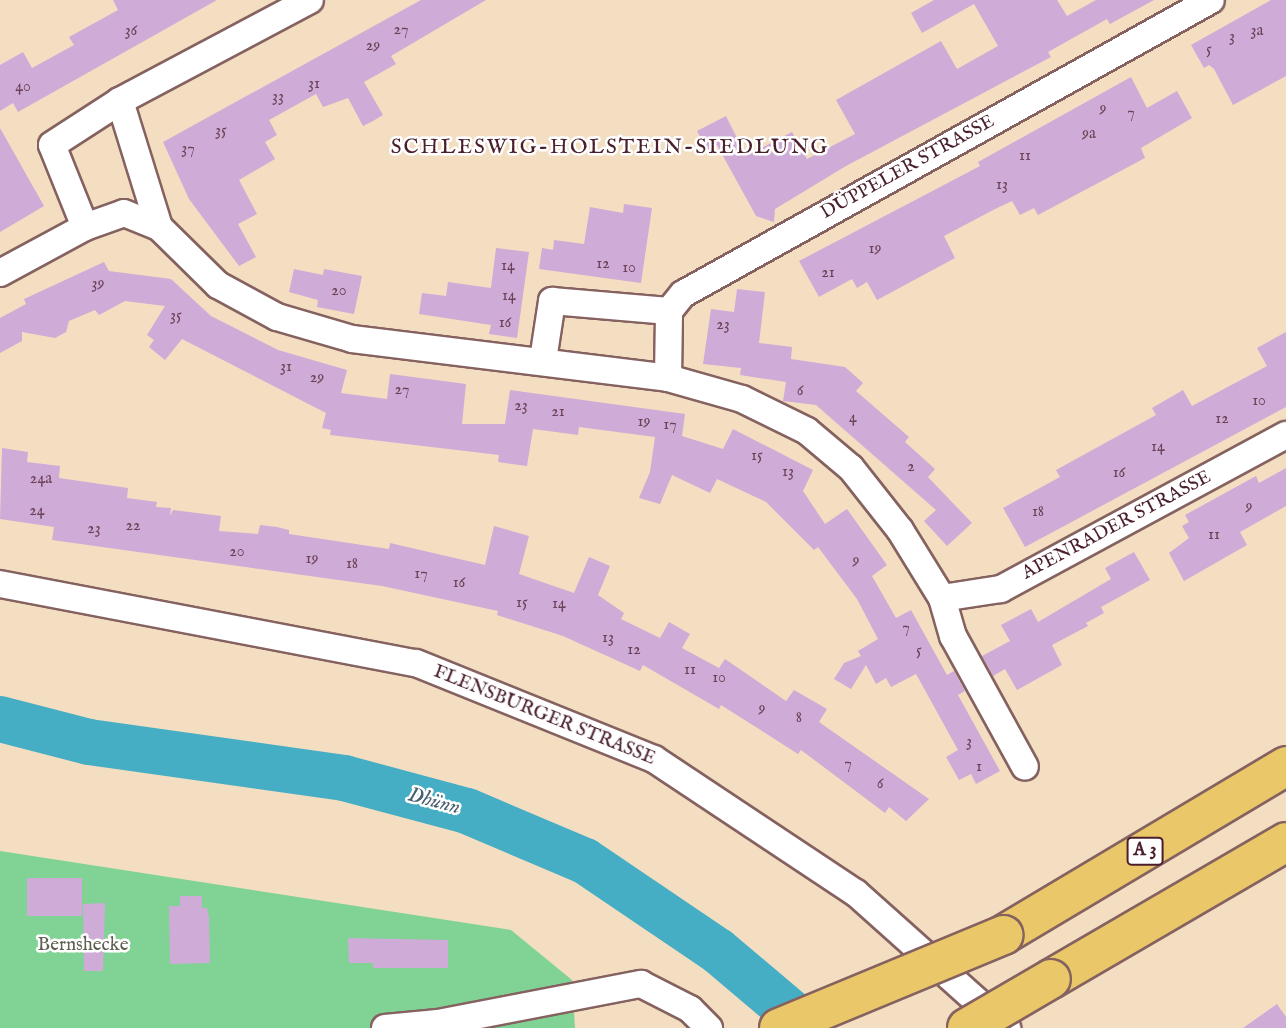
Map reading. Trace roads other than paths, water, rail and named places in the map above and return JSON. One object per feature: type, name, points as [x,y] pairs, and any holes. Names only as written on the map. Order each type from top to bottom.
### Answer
[{"type":"highway","name":"A 3","points":[[843,1028],[1286,766]]},
{"type":"highway","points":[[967,1028],[1286,842]]},
{"type":"highway","points":[[779,1028],[1003,935]]},
{"type":"highway","points":[[985,1028],[1051,979]]},
{"type":"street","points":[[85,227],[52,145],[120,101],[310,0]]},
{"type":"street","name":"DÜPPELER STRASSE","points":[[669,311],[683,294],[1211,0]]},
{"type":"street","points":[[120,101],[159,227]]},
{"type":"street","points":[[0,272],[85,227],[124,214],[159,227],[218,285],[277,317],[352,339],[543,360],[668,378],[742,398],[807,432],[851,468],[900,530],[942,598],[953,636],[1025,767]]},
{"type":"street","points":[[543,360],[552,301],[669,311],[668,378]]},
{"type":"street","name":"APENRADER STRASSE","points":[[942,598],[1001,589],[1286,435]]},
{"type":"street","name":"FLENSBURGER STRASSE","points":[[0,584],[416,663],[654,759],[856,893],[1007,1028]]},
{"type":"street","points":[[385,1028],[438,1023],[641,984],[690,1009],[709,1028]]},
{"type":"waterway","name":"Dhünn","points":[[0,719],[89,742],[344,778],[467,811],[585,861],[718,951],[809,1028]]},
{"type":"district","name":"SCHLESWIG-HOLSTEIN-SIEDLUNG","points":[[610,148]]},
{"type":"park label","name":"Bernshecke","points":[[83,946]]}]
